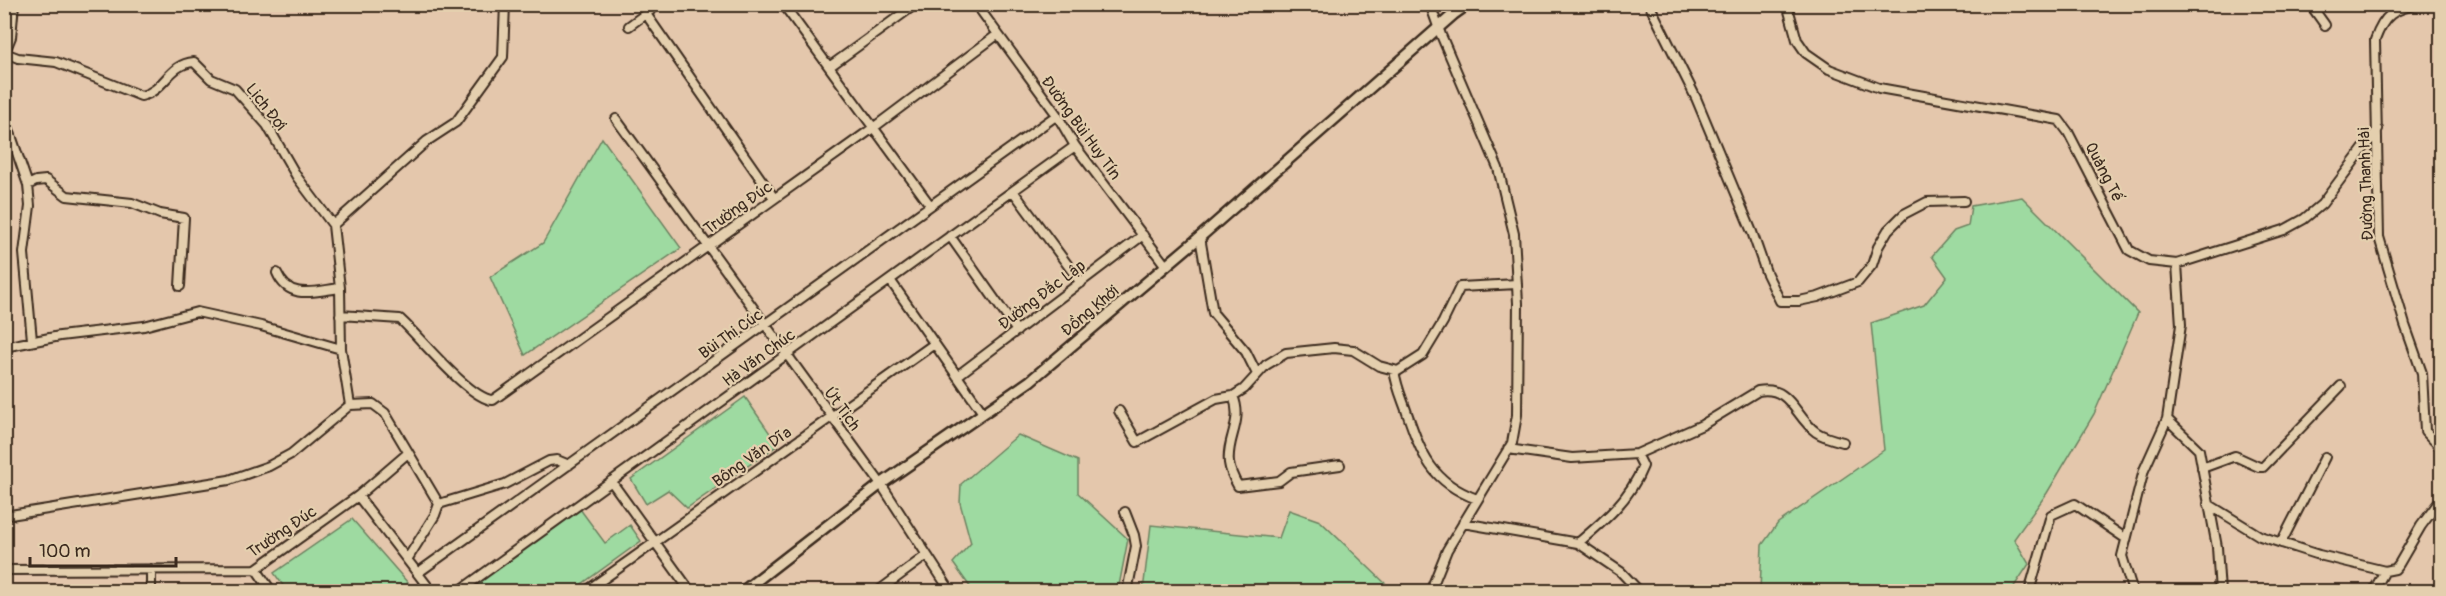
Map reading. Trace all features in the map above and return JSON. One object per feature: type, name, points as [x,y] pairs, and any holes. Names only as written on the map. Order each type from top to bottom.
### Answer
[{"type":"street","points":[[5,53],[11,37],[14,4]]},
{"type":"street","points":[[350,405],[341,349],[339,288],[333,225],[427,141],[456,122],[503,57],[505,4]]},
{"type":"street","points":[[629,26],[659,4]]},
{"type":"street","points":[[829,67],[916,4]]},
{"type":"street","name":"Đường Bùi Huy Tín","points":[[975,4],[1057,115],[1076,146],[1166,266]]},
{"type":"street","points":[[1430,4],[1498,168],[1514,234],[1517,284],[1517,415],[1512,442],[1447,550],[1430,591]]},
{"type":"street","name":"Đồng Khởi","points":[[742,591],[881,484],[1030,381],[1468,4]]},
{"type":"street","points":[[1649,4],[1696,98],[1752,232],[1766,272],[1780,301],[1799,301],[1818,297],[1858,282],[1872,265],[1878,247],[1888,230],[1904,214],[1927,202],[1964,201]]},
{"type":"street","name":"Quảng Tế","points":[[1787,4],[1797,39],[1806,53],[1828,69],[1879,88],[2059,120],[2068,132],[2129,250],[2149,261],[2177,264],[2284,230],[2304,219],[2322,204],[2378,129]]},
{"type":"street","points":[[2310,4],[2325,26]]},
{"type":"street","name":"Đường Thanh Hải","points":[[2419,4],[2403,7],[2393,12],[2381,24],[2375,40],[2379,237],[2422,373],[2425,431],[2442,449]]},
{"type":"street","points":[[787,6],[873,129],[930,205]]},
{"type":"street","points":[[646,14],[774,198]]},
{"type":"street","name":"Trường Đúc","points":[[339,315],[400,319],[452,371],[484,398],[493,400],[873,129],[997,36]]},
{"type":"street","name":"Lịch Đợi","points":[[5,53],[18,58],[56,62],[141,96],[149,94],[183,62],[194,62],[211,79],[235,89],[260,117],[297,177],[333,225]]},
{"type":"street","points":[[4,115],[28,185],[30,206],[24,253],[32,340]]},
{"type":"street","name":"Bùi Thị Cúc","points":[[419,572],[766,326],[1057,115]]},
{"type":"street","name":"Út Tịch","points":[[616,119],[881,484],[951,591]]},
{"type":"street","name":"Hà Văn Chúc","points":[[458,591],[1076,146]]},
{"type":"street","points":[[28,185],[46,180],[67,196],[132,203],[160,214],[184,218],[180,286]]},
{"type":"street","points":[[1013,191],[1081,283]]},
{"type":"street","name":"Đường Đắc Lập","points":[[957,376],[1143,235]]},
{"type":"street","points":[[950,236],[1017,331]]},
{"type":"street","points":[[1200,237],[1212,313],[1246,352],[1257,374]]},
{"type":"street","points":[[2133,591],[2122,556],[2144,470],[2167,419],[2181,325],[2177,264]]},
{"type":"street","points":[[277,273],[285,286],[292,291],[339,288]]},
{"type":"street","points":[[890,280],[983,414]]},
{"type":"street","points":[[1119,411],[1137,442],[1200,406],[1216,399],[1233,396],[1244,389],[1266,365],[1286,353],[1334,348],[1353,350],[1379,366],[1398,371],[1423,355],[1460,287],[1517,284]]},
{"type":"street","points":[[4,346],[32,340],[144,326],[197,312],[261,326],[341,349]]},
{"type":"street","name":"Bông Văn Dĩa","points":[[585,591],[934,344]]},
{"type":"street","points":[[1394,370],[1396,386],[1419,449],[1435,471],[1458,492],[1477,499]]},
{"type":"street","points":[[2202,468],[2235,456],[2259,468],[2263,466],[2341,386]]},
{"type":"street","points":[[1508,449],[1572,458],[1637,454],[1702,425],[1758,391],[1768,389],[1779,391],[1817,432],[1843,442]]},
{"type":"street","points":[[1233,396],[1238,407],[1238,418],[1232,440],[1230,465],[1238,486],[1279,481],[1291,472],[1340,465]]},
{"type":"street","points":[[4,516],[229,480],[269,466],[291,454],[350,405],[373,404],[385,413],[439,504]]},
{"type":"street","points":[[2167,419],[2199,450],[2217,547],[2220,591]]},
{"type":"street","name":"Trường Đúc","points":[[4,570],[256,569],[358,496],[408,453]]},
{"type":"street","points":[[1578,543],[1611,514],[1636,484],[1642,466],[1637,454]]},
{"type":"street","points":[[2281,543],[2325,457]]},
{"type":"street","points":[[439,504],[505,484],[549,460],[557,460],[569,465]]},
{"type":"street","points":[[611,481],[691,591]]},
{"type":"street","points":[[358,496],[432,591]]},
{"type":"street","points":[[2208,504],[2246,528],[2281,543],[2385,571],[2395,569],[2399,564],[2421,526],[2442,498]]},
{"type":"street","points":[[408,558],[435,515],[439,504]]},
{"type":"street","points":[[2029,591],[2051,515],[2075,504],[2125,538]]},
{"type":"street","points":[[1125,512],[1136,546],[1127,591]]},
{"type":"street","points":[[1463,523],[1578,543],[1621,572],[1640,591]]},
{"type":"street","points":[[877,591],[927,555]]},
{"type":"street","points":[[151,569],[151,591]]},
{"type":"street","points":[[256,569],[272,591]]},
{"type":"street","points":[[2373,591],[2385,571]]},
{"type":"green space","points":[[602,138],[681,248],[525,355],[490,277],[543,243]]},
{"type":"green space","points":[[2022,197],[2138,313],[2094,414],[2047,493],[2014,539],[2029,564],[2011,591],[1760,591],[1762,545],[1778,523],[1884,450],[1871,323],[1924,305],[1947,277],[1932,256],[1954,231],[1968,226],[1971,206]]},
{"type":"green space","points":[[745,397],[778,445],[687,508],[668,490],[646,504],[631,479]]},
{"type":"green space","points":[[1018,435],[1078,461],[1078,493],[1128,539],[1118,591],[973,591],[953,563],[971,543],[960,503],[961,484]]},
{"type":"green space","points":[[580,509],[605,543],[630,525],[641,541],[572,591],[467,591]]},
{"type":"green space","points":[[1289,510],[1320,521],[1387,585],[1387,591],[1143,591],[1151,525],[1279,538]]},
{"type":"green space","points":[[352,519],[415,591],[287,591],[274,573]]}]
